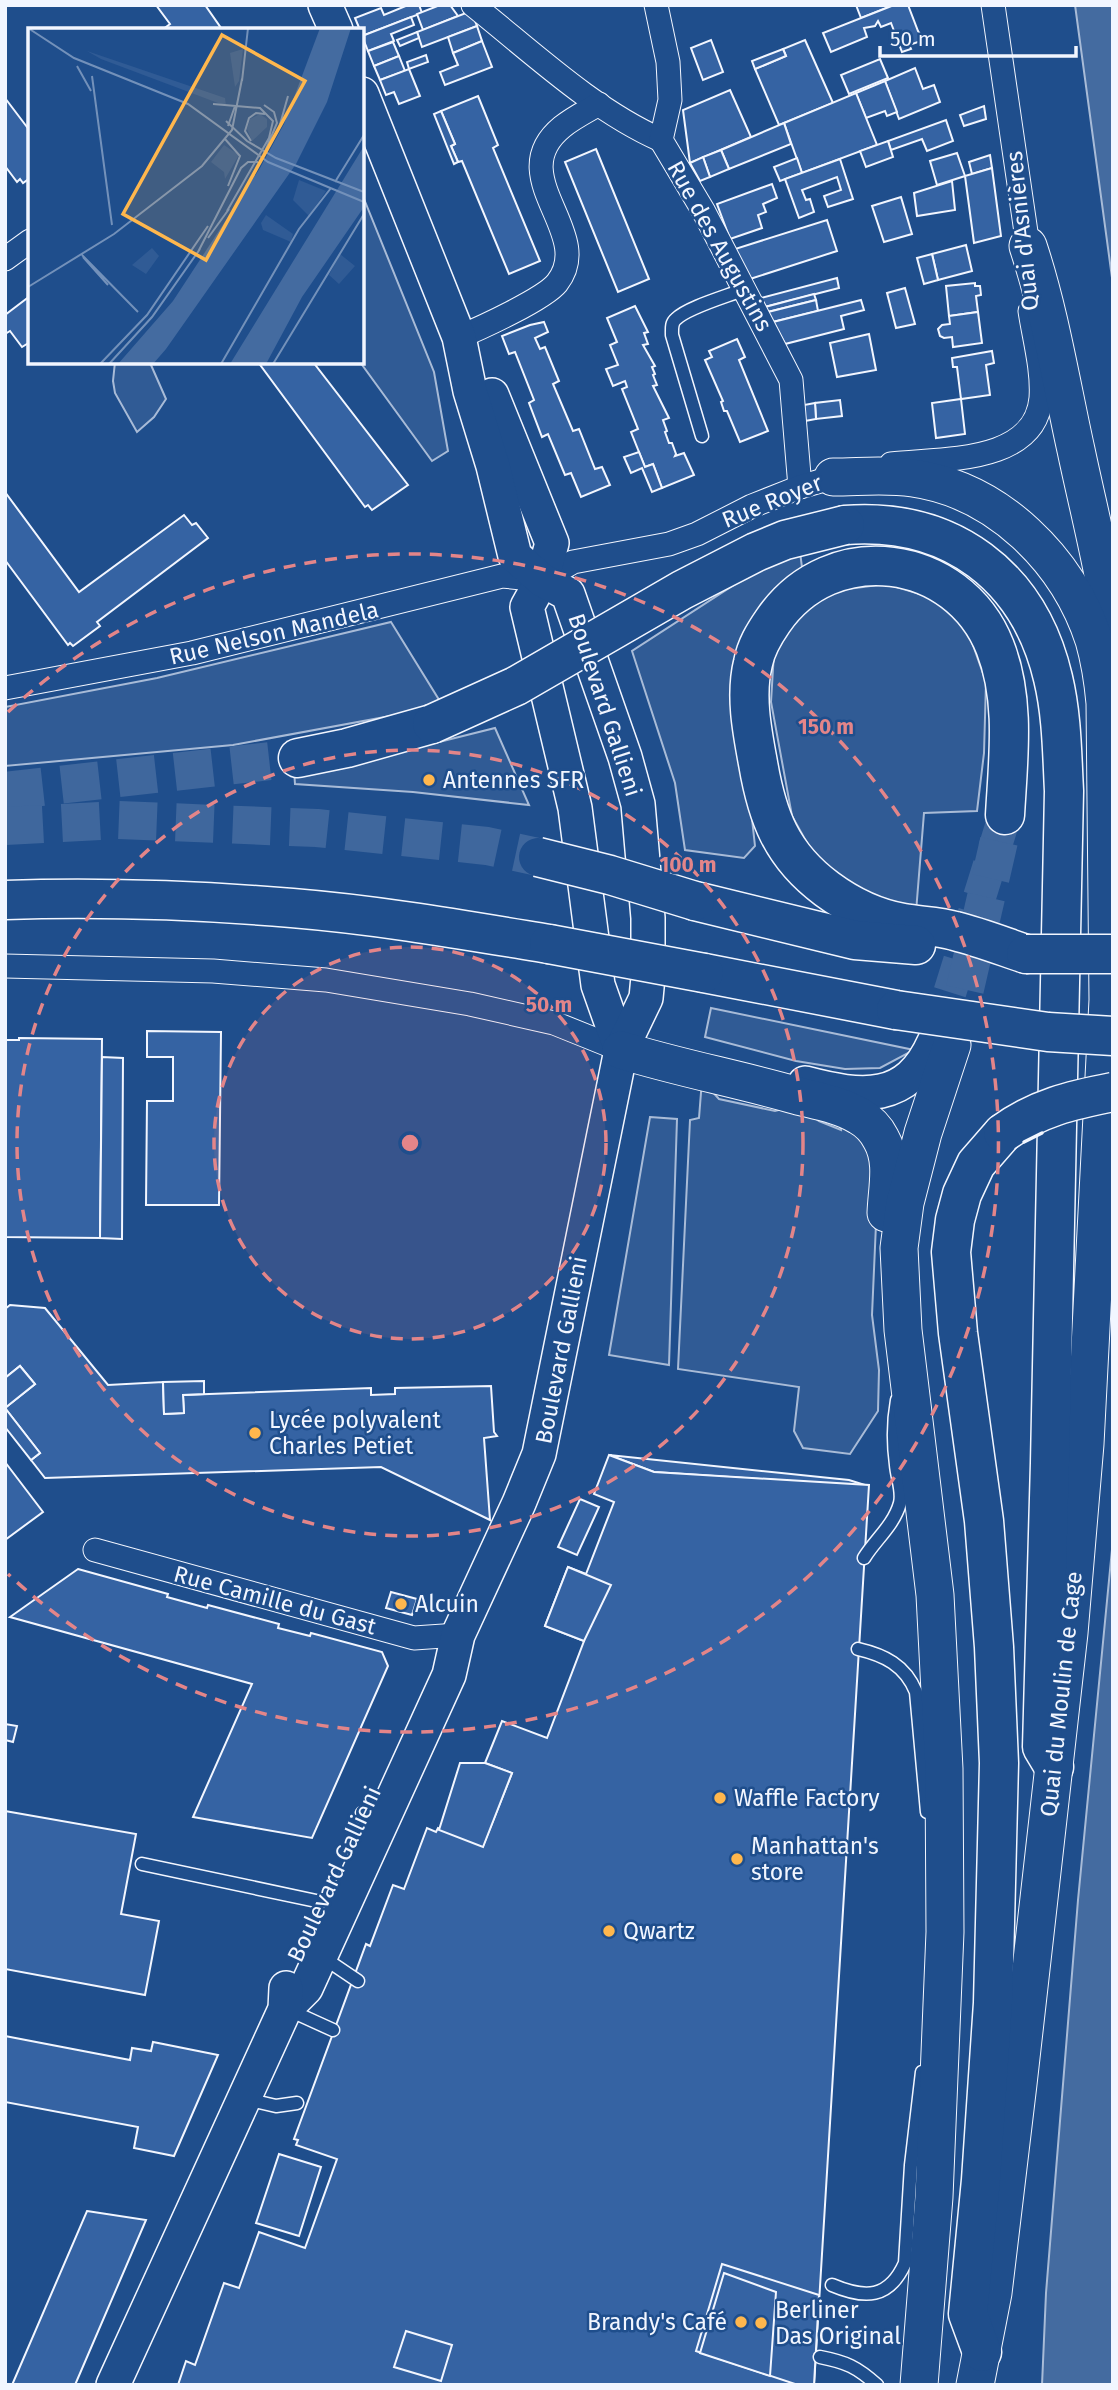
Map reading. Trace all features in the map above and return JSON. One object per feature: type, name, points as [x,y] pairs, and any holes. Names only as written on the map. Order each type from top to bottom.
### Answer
[{"type":"highway","points":[[298,758],[347,748],[432,724],[516,686],[682,590],[756,552],[785,540],[845,525],[887,525],[943,538],[984,563],[1015,594],[1035,627],[1053,676],[1064,790],[1042,1747],[1054,1767]]},
{"type":"highway","points":[[1005,815],[1009,719],[1002,664],[986,628],[955,592],[931,577],[915,571],[881,565],[859,567],[835,574],[808,587],[778,613],[759,645],[750,682],[752,721],[761,779],[772,822],[788,851],[825,888],[868,913],[903,923],[954,930],[1026,954]]},
{"type":"highway","points":[[538,857],[695,901],[855,940],[1026,954],[1113,954]]},
{"type":"highway","points":[[5,900],[142,900],[294,908],[397,920],[549,944],[976,1023],[1048,1032],[1110,1018]]},
{"type":"highway","points":[[978,2368],[968,2314],[981,2180],[993,2003],[999,1763],[994,1647],[984,1521],[958,1333],[951,1252],[962,1194],[976,1164],[1003,1133],[1019,1121],[1047,1108],[1069,1100],[1113,1091]]},
{"type":"main road","name":"Boulevard Gallieni","points":[[285,2009],[306,1988],[321,1956],[449,1675],[458,1635],[540,1454],[621,1050],[646,998],[648,977],[648,918],[638,804],[613,720],[568,594],[542,580],[515,556],[493,466],[470,391],[460,337],[364,99]]},
{"type":"main road","points":[[1028,246],[1039,278],[1107,596],[1113,639]]},
{"type":"main road","name":"Quai du Moulin de Cage","points":[[817,482],[912,478],[971,495],[1018,527],[1055,566],[1076,601],[1093,637],[1101,664],[1105,703],[1110,847],[1110,1018],[1085,1444],[1069,1633],[1054,1767],[993,2293],[978,2368]]},
{"type":"main road","name":"Boulevard Gallieni","points":[[542,580],[527,607],[575,808],[598,985],[621,1050]]},
{"type":"main road","points":[[621,1050],[678,1053],[824,1088],[864,1092],[885,1091],[909,1080],[943,1043]]},
{"type":"main road","points":[[919,2385],[934,2197],[945,1932],[944,1769],[935,1595],[907,1366],[899,1281],[899,1248],[905,1203],[943,1043]]},
{"type":"main road","points":[[621,1050],[675,1067],[747,1082],[844,1108],[861,1116],[875,1128],[887,1151],[890,1167],[885,1264],[907,1366]]},
{"type":"main road","name":"Boulevard Gallieni","points":[[113,2385],[285,2009],[290,1969],[428,1671],[458,1635]]},
{"type":"street","points":[[473,5],[629,126],[661,141]]},
{"type":"street","name":"Rue des Augustins","points":[[656,5],[668,62],[670,100],[661,141],[704,212],[791,380],[817,482]]},
{"type":"street","name":"Quai d'Asnières","points":[[993,5],[1028,246],[1026,282],[1041,399],[1032,424],[1009,445]]},
{"type":"street","points":[[460,337],[545,294],[560,279],[567,251],[565,239],[541,179],[541,159],[544,149],[563,126],[599,104]]},
{"type":"street","points":[[5,259],[28,242]]},
{"type":"street","name":"Rue Royer","points":[[542,580],[573,562],[669,544],[697,534],[752,506],[817,482],[881,466],[990,453],[1009,445]]},
{"type":"street","name":"Rue Nelson Mandela","points":[[5,688],[192,653],[502,576],[542,580]]},
{"type":"street","points":[[5,966],[213,971],[326,980],[470,1004],[554,1023],[621,1050]]},
{"type":"street","name":"Rue Camille du Gast","points":[[94,1549],[414,1638],[458,1635]]},
{"type":"lane","points":[[702,436],[672,335],[672,325],[686,312],[745,289]]},
{"type":"lane","points":[[864,1558],[884,1533],[900,1505],[894,1418],[907,1366]]},
{"type":"lane","points":[[858,1649],[890,1659],[907,1674],[916,1692],[928,1822]]},
{"type":"lane","points":[[358,1981],[321,1956],[317,1949],[317,1939],[362,1840],[365,1825],[362,1813]]},
{"type":"lane","points":[[927,2034],[945,1932],[932,1849]]},
{"type":"lane","points":[[142,1864],[321,1902]]},
{"type":"lane","points":[[285,2009],[333,2030]]},
{"type":"lane","points":[[832,2285],[869,2295],[885,2288],[900,2274],[905,2263],[911,2165],[923,2060]]},
{"type":"lane","points":[[245,2099],[275,2106],[297,2103]]},
{"type":"lane","points":[[820,2357],[844,2362],[877,2385]]},
{"type":"shaded area","points":[[1075,5],[1113,5],[1113,285]]},
{"type":"shaded area","points":[[364,199],[434,372],[448,451],[432,461],[361,364],[364,364]]},
{"type":"shaded area","points":[[115,364],[151,365],[166,399],[154,417],[137,432],[115,393]]},
{"type":"shaded area","points":[[800,552],[803,575],[781,589],[744,747],[755,846],[744,858],[685,850],[675,783],[632,651],[754,572]]},
{"type":"shaded area","points":[[886,584],[937,599],[968,631],[986,682],[984,753],[977,811],[924,813],[916,912],[897,914],[816,859],[792,816],[771,702],[774,652],[799,610],[840,590]]},
{"type":"shaded area","points":[[391,622],[441,703],[412,712],[233,745],[5,766],[5,707],[157,678]]},
{"type":"shaded area","points":[[495,728],[529,805],[413,792],[295,784],[294,770],[439,742]]},
{"type":"shaded area","points":[[711,1008],[914,1050],[880,1068],[845,1069],[796,1061],[705,1037]]},
{"type":"shaded area","points":[[702,1080],[719,1099],[775,1111],[798,1105],[819,1121],[841,1130],[840,1116],[879,1156],[872,1315],[879,1370],[878,1411],[850,1454],[803,1448],[794,1431],[799,1387],[678,1369],[690,1120],[699,1118]]},
{"type":"shaded area","points":[[650,1117],[677,1119],[669,1365],[609,1355]]},
{"type":"shaded area","points":[[1113,1539],[1113,2385],[1042,2385],[1046,2293],[1078,1900]]},
{"type":"building","points":[[156,5],[205,5],[221,28],[165,28],[170,24]]},
{"type":"building","points":[[408,5],[419,5],[422,13],[364,35],[364,28],[359,28],[355,18],[381,8],[384,15]]},
{"type":"building","points":[[440,5],[450,5],[458,16],[423,30],[417,14]]},
{"type":"building","points":[[856,5],[894,5],[861,18]]},
{"type":"building","points":[[894,5],[908,5],[922,37],[921,41],[909,45],[911,49],[902,52],[891,23],[881,27],[878,21],[875,26],[864,28],[867,37],[831,52],[823,33]]},
{"type":"building","points":[[471,11],[477,26],[422,47],[417,32]]},
{"type":"building","points":[[411,17],[414,25],[391,34],[394,41],[368,51],[364,35]]},
{"type":"building","points":[[477,26],[482,41],[453,53],[448,37]]},
{"type":"building","points":[[417,32],[419,38],[400,46],[397,40]]},
{"type":"building","points":[[711,40],[723,72],[703,80],[691,48]]},
{"type":"building","points":[[805,40],[833,103],[779,125],[755,69],[786,56],[783,49]]},
{"type":"building","points":[[482,41],[492,67],[445,85],[440,72],[458,65],[453,53]]},
{"type":"building","points":[[393,42],[399,56],[374,66],[368,51]]},
{"type":"building","points":[[783,49],[786,56],[755,69],[752,61]]},
{"type":"building","points":[[426,55],[428,62],[409,69],[407,62]]},
{"type":"building","points":[[399,56],[405,71],[380,80],[374,66]]},
{"type":"building","points":[[880,59],[888,78],[849,94],[841,75]]},
{"type":"building","points":[[915,68],[923,89],[934,85],[940,102],[899,119],[885,81]]},
{"type":"building","points":[[409,69],[420,96],[399,104],[394,92],[386,95],[380,80]]},
{"type":"building","points":[[885,81],[897,112],[887,116],[885,111],[866,118],[856,93]]},
{"type":"building","points":[[730,90],[751,137],[690,163],[683,110]]},
{"type":"building","points":[[856,93],[877,145],[802,173],[784,123]]},
{"type":"building","points":[[478,96],[498,145],[493,148],[540,261],[509,274],[462,161],[458,162],[451,146],[455,144],[441,111]]},
{"type":"building","points":[[5,98],[28,128],[28,179],[23,183],[20,179],[17,182],[5,166]]},
{"type":"building","points":[[984,106],[986,119],[964,126],[960,115]]},
{"type":"building","points":[[441,111],[455,144],[451,146],[458,162],[454,164],[434,114]]},
{"type":"building","points":[[946,120],[953,141],[927,151],[922,139],[891,150],[888,141]]},
{"type":"building","points":[[784,123],[791,144],[729,169],[721,150]]},
{"type":"building","points":[[888,141],[893,157],[866,167],[860,151]]},
{"type":"building","points":[[596,149],[649,279],[618,292],[565,162]]},
{"type":"building","points":[[721,150],[729,169],[710,177],[703,157]]},
{"type":"building","points":[[957,153],[965,176],[937,185],[930,161]]},
{"type":"building","points":[[990,155],[992,168],[972,174],[969,162]]},
{"type":"building","points":[[703,157],[710,177],[700,181],[690,163]]},
{"type":"building","points":[[797,158],[802,173],[780,181],[774,167]]},
{"type":"building","points":[[840,159],[853,199],[828,207],[824,196],[841,190],[837,177],[802,190],[806,200],[810,199],[814,212],[799,218],[785,179]]},
{"type":"building","points":[[992,168],[1001,236],[974,243],[965,176]]},
{"type":"building","points":[[952,181],[955,210],[917,216],[914,193]]},
{"type":"building","points":[[772,184],[777,198],[763,204],[766,212],[758,215],[762,228],[730,239],[717,204]]},
{"type":"building","points":[[901,197],[912,234],[884,242],[872,206]]},
{"type":"building","points":[[827,220],[837,251],[750,279],[735,249]]},
{"type":"building","points":[[966,245],[972,271],[938,280],[932,254]]},
{"type":"building","points":[[932,254],[938,280],[924,284],[917,258]]},
{"type":"building","points":[[837,278],[839,288],[765,307],[761,298]]},
{"type":"building","points":[[975,283],[975,286],[980,286],[981,295],[976,296],[978,312],[949,316],[946,286]]},
{"type":"building","points":[[905,288],[915,324],[896,328],[887,293]]},
{"type":"building","points":[[814,294],[816,300],[768,312],[765,307]]},
{"type":"building","points":[[28,298],[28,343],[22,347],[10,331],[5,334],[5,315]]},
{"type":"building","points":[[816,300],[818,311],[773,322],[768,312]]},
{"type":"building","points":[[861,300],[864,310],[841,316],[844,329],[785,344],[773,322]]},
{"type":"building","points":[[635,306],[648,332],[644,333],[648,344],[643,345],[655,366],[652,367],[657,385],[653,386],[669,418],[663,420],[667,431],[665,432],[669,443],[672,443],[675,456],[684,453],[694,475],[662,488],[653,464],[645,467],[631,432],[638,429],[622,389],[627,387],[625,381],[613,386],[606,369],[618,365],[610,345],[617,342],[607,318]]},
{"type":"building","points":[[978,312],[982,343],[953,347],[952,337],[940,336],[938,329],[942,325],[950,324],[949,316]]},
{"type":"building","points":[[544,322],[548,332],[535,338],[540,349],[545,347],[559,381],[553,384],[573,431],[579,429],[595,469],[602,467],[610,485],[581,497],[571,473],[565,475],[548,434],[542,437],[529,403],[534,400],[515,352],[509,354],[502,336]]},
{"type":"building","points":[[869,334],[876,370],[837,377],[830,343]]},
{"type":"building","points":[[737,339],[745,357],[739,360],[768,431],[740,442],[727,411],[724,411],[723,401],[705,360],[712,357],[709,351]]},
{"type":"building","points":[[992,351],[994,363],[986,365],[990,395],[961,399],[957,367],[953,367],[952,358]]},
{"type":"building","points":[[259,364],[315,364],[408,485],[372,510],[368,505],[365,507]]},
{"type":"building","points":[[961,399],[965,434],[936,438],[932,403]]},
{"type":"building","points":[[840,400],[842,416],[816,419],[815,403]]},
{"type":"building","points":[[815,403],[816,419],[805,421],[804,405]]},
{"type":"building","points":[[639,452],[645,467],[653,464],[662,488],[652,492],[642,468],[631,473],[624,457]]},
{"type":"building","points":[[5,492],[79,592],[184,515],[192,525],[196,523],[208,538],[97,622],[100,626],[73,646],[70,643],[68,645],[5,560]]},
{"type":"building","points":[[147,1031],[221,1032],[219,1205],[146,1205],[147,1101],[173,1101],[173,1057],[147,1057]]},
{"type":"building","points":[[102,1039],[100,1238],[5,1237],[6,1040]]},
{"type":"building","points":[[102,1057],[123,1058],[122,1239],[100,1238]]},
{"type":"building","points":[[10,1305],[45,1308],[108,1385],[163,1382],[164,1414],[184,1413],[183,1395],[371,1388],[371,1395],[395,1394],[395,1388],[491,1386],[494,1432],[497,1436],[484,1438],[490,1520],[381,1467],[45,1478],[31,1460],[40,1453],[5,1408],[35,1384],[20,1366],[5,1378],[5,1309]]},
{"type":"building","points":[[20,1366],[35,1384],[5,1408],[5,1378]]},
{"type":"building","points":[[204,1381],[204,1394],[183,1395],[184,1413],[164,1414],[163,1382]]},
{"type":"building","points":[[5,1408],[40,1453],[31,1460],[5,1427]]},
{"type":"building","points":[[609,1455],[849,1480],[868,1486],[654,1472]]},
{"type":"building","name":"Qwartz","points":[[609,1455],[654,1472],[869,1485],[814,2385],[178,2385],[186,2361],[195,2365],[224,2283],[239,2288],[259,2232],[305,2248],[337,2159],[296,2145],[298,2140],[294,2139],[366,1944],[370,1946],[393,1885],[404,1889],[427,1828],[436,1832],[438,1828],[483,1846],[512,1773],[485,1763],[502,1721],[547,1738],[584,1641],[545,1626],[568,1567],[586,1574],[614,1502],[594,1494]]},
{"type":"building","points":[[5,1462],[43,1512],[5,1540]]},
{"type":"building","points":[[580,1499],[599,1507],[577,1555],[558,1547]]},
{"type":"building","points":[[568,1567],[611,1585],[584,1641],[545,1626]]},
{"type":"building","points":[[78,1569],[168,1594],[167,1597],[207,1608],[208,1605],[279,1624],[278,1628],[310,1636],[311,1633],[382,1652],[388,1666],[312,1838],[193,1817],[252,1684],[10,1617]]},
{"type":"building","name":"Alcuin","points":[[391,1592],[417,1599],[412,1615],[386,1608]]},
{"type":"building","points":[[5,1724],[17,1726],[13,1742],[5,1740]]},
{"type":"building","points":[[460,1763],[485,1763],[512,1773],[483,1847],[439,1830]]},
{"type":"building","points":[[5,1811],[136,1834],[121,1914],[159,1921],[145,1995],[5,1969]]},
{"type":"building","points":[[5,2036],[130,2060],[132,2048],[151,2051],[153,2042],[218,2055],[174,2156],[134,2148],[138,2127],[5,2102]]},
{"type":"building","points":[[279,2154],[321,2167],[299,2236],[256,2223]]},
{"type":"building","points":[[87,2211],[146,2220],[75,2385],[12,2385]]},
{"type":"building","name":"Berliner Das Original","points":[[722,2264],[819,2295],[814,2385],[798,2385],[696,2351]]},
{"type":"building","name":"Brandy's Café","points":[[724,2273],[776,2292],[770,2376],[700,2353]]},
{"type":"building","points":[[406,2331],[452,2345],[441,2381],[394,2367]]},
{"type":"tunnel","points":[[5,791],[298,758]]},
{"type":"tunnel","points":[[935,1040],[1005,815]]},
{"type":"tunnel","points":[[952,1045],[1005,815]]},
{"type":"tunnel","points":[[5,826],[117,820],[317,828],[487,846],[538,857]]},
{"type":"wall","points":[[1024,1142],[1042,1133]]},
{"type":"place","name":"Antennes SFR","points":[[429,780]]},
{"type":"place","name":"Lycée polyvalent Charles Petiet","points":[[255,1433]]},
{"type":"place","name":"Alcuin","points":[[401,1604]]},
{"type":"place","name":"Waffle Factory","points":[[720,1798]]},
{"type":"place","name":"Manhattan's store","points":[[737,1859]]},
{"type":"place","name":"Qwartz","points":[[609,1931]]},
{"type":"place","name":"Brandy's Café","points":[[741,2322]]},
{"type":"place","name":"Berliner Das Original","points":[[761,2323]]}]
